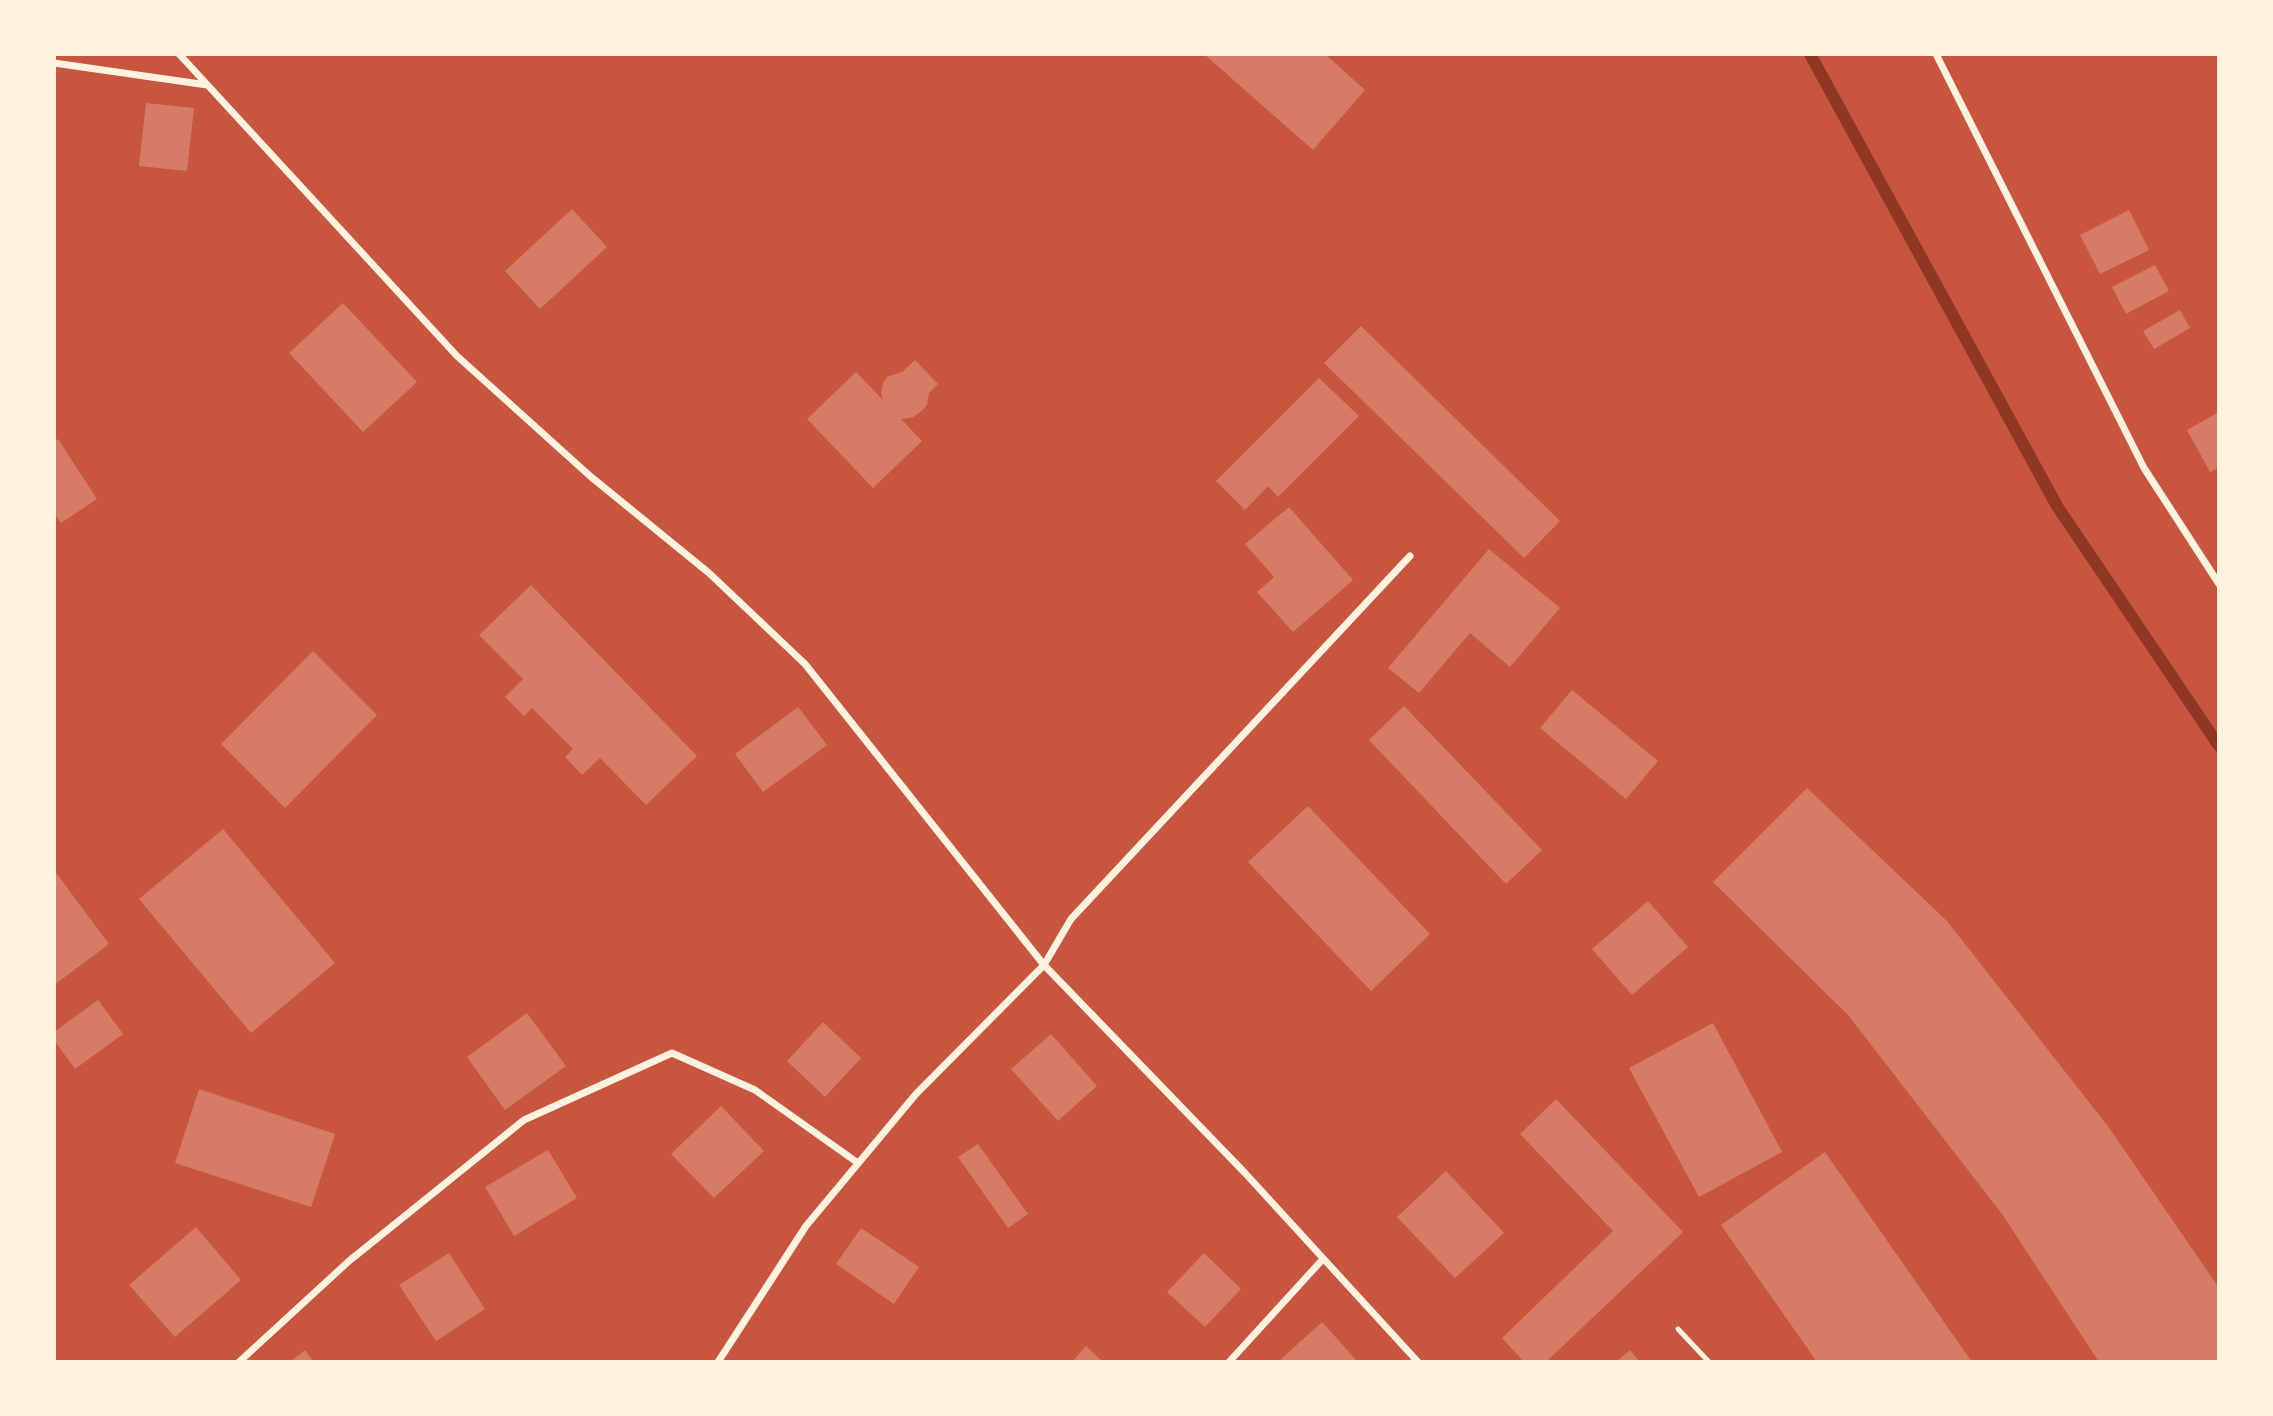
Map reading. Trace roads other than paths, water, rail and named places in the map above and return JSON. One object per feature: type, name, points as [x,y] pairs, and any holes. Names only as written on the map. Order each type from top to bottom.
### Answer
[{"type":"street","points":[[179,54],[457,356],[590,476],[709,573],[805,664],[1044,965],[1236,1163],[1418,1362]]},
{"type":"street","points":[[1936,54],[2144,468],[2219,583]]},
{"type":"street","points":[[54,63],[207,85]]},
{"type":"street","points":[[718,1362],[806,1226],[916,1094],[1044,965],[1071,919],[1410,556]]},
{"type":"street","points":[[239,1362],[349,1261],[524,1120],[672,1053],[755,1090],[858,1163]]},
{"type":"street","points":[[1229,1362],[1323,1259]]},
{"type":"lane","points":[[1678,1329],[1709,1362]]},
{"type":"waterway","points":[[1810,54],[2057,506],[2219,746]]}]
